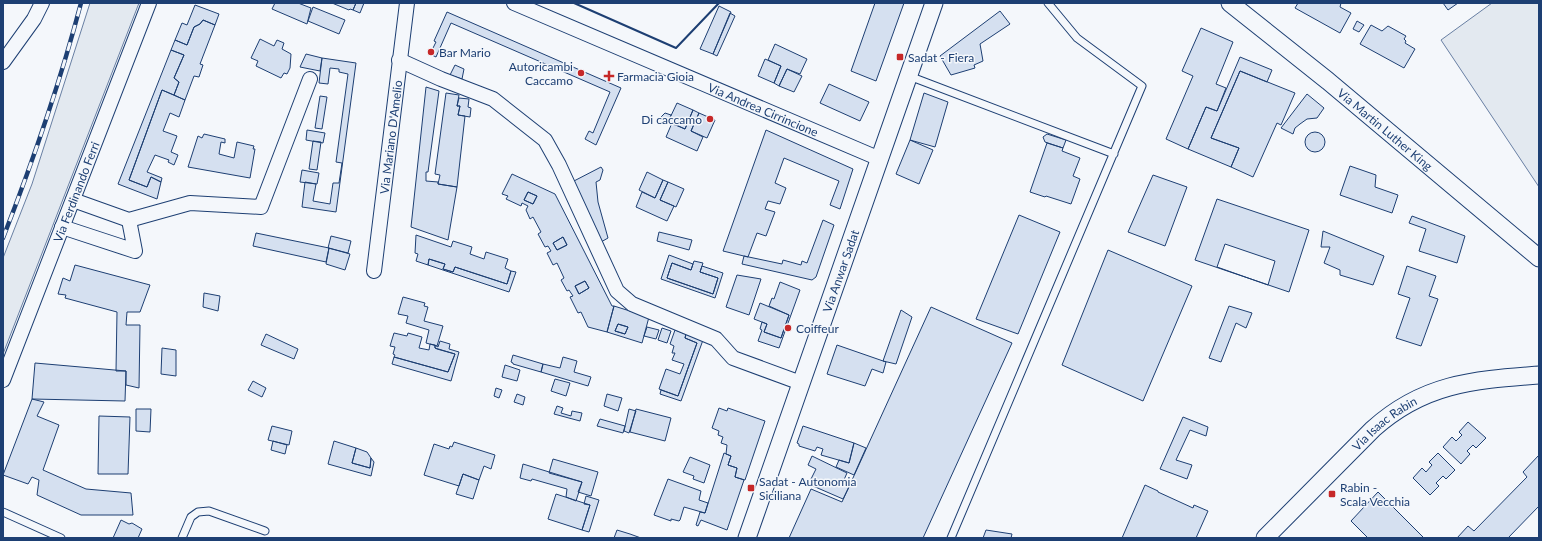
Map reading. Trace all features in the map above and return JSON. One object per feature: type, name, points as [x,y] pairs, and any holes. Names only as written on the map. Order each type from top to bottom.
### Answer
[{"type":"street","points":[[3,62],[34,19],[42,3]]},
{"type":"street","name":"Via Ferdinando Ferri","points":[[3,380],[149,3]]},
{"type":"street","name":"Via Mariano D'Amelio","points":[[374,271],[407,3]]},
{"type":"street","name":"Via Andrea Cirrincione","points":[[514,3],[880,159]]},
{"type":"street","name":"Via Anwar Sadat","points":[[747,538],[934,3]]},
{"type":"street","name":"Via Martin Luther King","points":[[1230,3],[1248,11],[1328,81],[1539,258]]},
{"type":"street","points":[[399,60],[441,79],[493,99],[545,140],[559,165],[617,291],[632,304],[716,339],[733,358],[801,383]]},
{"type":"street","points":[[72,200],[129,220],[190,203],[261,207],[310,79]]},
{"type":"street","points":[[62,227],[135,251],[129,220]]},
{"type":"street","name":"Via Isaac Rabin","points":[[1265,538],[1373,429],[1403,406],[1420,397],[1453,386],[1539,375]]},
{"type":"lane","points":[[951,538],[1142,86],[1077,38],[1048,3]]},
{"type":"lane","points":[[909,76],[1114,154]]},
{"type":"lane","points":[[182,538],[191,517],[198,512],[208,511],[265,531]]},
{"type":"lane","points":[[3,512],[61,538]]},
{"type":"shaded area","points":[[90,3],[139,3],[3,354],[3,258],[32,184]]},
{"type":"shaded area","points":[[1492,3],[1539,3],[1539,187],[1441,40]]},
{"type":"building","points":[[275,3],[298,3],[311,8],[307,24],[272,9]]},
{"type":"building","points":[[332,3],[356,3],[353,10],[349,10]]},
{"type":"building","points":[[356,3],[364,3],[360,13],[353,10]]},
{"type":"building","points":[[875,3],[904,3],[876,81],[851,71]]},
{"type":"building","points":[[1298,3],[1341,3],[1340,7],[1351,13],[1340,33],[1295,8]]},
{"type":"building","points":[[1443,3],[1458,3],[1448,10]]},
{"type":"building","points":[[195,5],[219,14],[215,25],[203,20],[200,24],[194,27],[187,45],[175,40],[182,23],[187,25]]},
{"type":"building","points":[[719,6],[731,12],[713,54],[700,49]]},
{"type":"building","points":[[313,7],[345,20],[339,34],[308,21]]},
{"type":"building","points":[[1000,11],[1010,24],[980,44],[983,61],[974,65],[975,68],[951,75],[940,56]]},
{"type":"building","points":[[447,12],[621,88],[596,145],[585,139],[589,131],[593,133],[610,92],[451,23],[436,57],[430,54]]},
{"type":"building","points":[[730,13],[735,16],[717,56],[713,54]]},
{"type":"building","points":[[203,20],[215,25],[200,64],[203,65],[199,77],[194,76],[185,100],[174,95],[179,82],[174,78],[184,55],[171,50],[175,40],[187,45],[194,27],[200,24]]},
{"type":"building","points":[[1357,21],[1364,25],[1359,32],[1353,29]]},
{"type":"building","points":[[1371,25],[1382,31],[1388,26],[1406,36],[1404,39],[1406,41],[1405,43],[1415,49],[1404,68],[1360,44]]},
{"type":"building","points":[[1201,28],[1233,42],[1216,84],[1226,88],[1217,111],[1206,107],[1188,149],[1166,139],[1193,76],[1182,71]]},
{"type":"building","points":[[260,39],[274,46],[277,40],[284,43],[282,49],[291,54],[290,68],[287,74],[284,73],[281,78],[256,66],[258,61],[251,58]]},
{"type":"building","points":[[775,44],[807,59],[800,74],[787,69],[779,86],[774,83],[781,66],[768,60]]},
{"type":"building","points":[[171,50],[184,55],[174,78],[179,82],[174,95],[162,90],[129,180],[147,187],[151,177],[161,182],[157,199],[118,184]]},
{"type":"building","points":[[306,54],[322,58],[320,71],[300,67]]},
{"type":"building","points":[[1240,57],[1272,70],[1267,82],[1240,71],[1211,138],[1239,148],[1231,167],[1188,149],[1206,107],[1217,111]]},
{"type":"building","points":[[322,58],[356,63],[336,212],[302,207],[305,182],[316,184],[313,201],[330,204],[333,183],[339,183],[342,163],[336,162],[348,74],[339,72],[339,69],[330,68],[328,84],[319,83]]},
{"type":"building","points":[[765,59],[781,66],[774,83],[758,76]]},
{"type":"building","points":[[455,65],[464,69],[462,79],[450,75]]},
{"type":"building","points":[[787,69],[802,76],[794,92],[779,86]]},
{"type":"building","points":[[1240,71],[1295,93],[1281,125],[1277,123],[1253,177],[1231,167],[1239,148],[1211,138]]},
{"type":"building","points":[[829,84],[869,102],[860,121],[820,103]]},
{"type":"building","points":[[426,87],[439,91],[428,172],[426,172],[426,181],[438,182],[438,184],[457,187],[448,240],[411,227]]},
{"type":"building","points":[[162,90],[185,100],[179,117],[170,113],[163,131],[177,136],[171,152],[178,155],[174,165],[168,162],[169,160],[155,155],[147,172],[162,178],[161,182],[151,177],[147,187],[129,180]]},
{"type":"building","points":[[446,93],[459,95],[457,106],[460,106],[458,115],[465,116],[457,187],[438,184],[440,175],[435,174]]},
{"type":"building","points":[[924,93],[948,102],[935,147],[910,140]]},
{"type":"building","points":[[1307,94],[1324,108],[1317,118],[1307,119],[1295,128],[1293,134],[1281,128]]},
{"type":"building","points":[[320,96],[327,97],[322,129],[315,128]]},
{"type":"building","points":[[459,98],[469,99],[468,107],[471,108],[470,117],[458,115],[460,106],[457,106]]},
{"type":"building","points":[[677,103],[693,110],[685,129],[668,122]]},
{"type":"building","points":[[693,110],[699,113],[691,131],[703,137],[697,151],[666,137],[672,123],[685,129]]},
{"type":"building","points":[[665,113],[671,115],[668,122],[660,118]]},
{"type":"building","points":[[699,113],[715,120],[707,138],[691,131]]},
{"type":"building","points":[[307,130],[325,133],[323,143],[306,140]]},
{"type":"building","points":[[766,130],[853,169],[840,209],[830,205],[839,181],[784,158],[775,183],[786,188],[780,204],[768,201],[765,209],[775,212],[766,236],[757,233],[748,257],[723,251]]},
{"type":"building","points":[[1315,132],[1322,135],[1325,142],[1322,149],[1315,152],[1308,149],[1305,142],[1308,135]]},
{"type":"building","points":[[204,134],[225,139],[225,143],[221,142],[219,154],[234,158],[237,142],[254,146],[253,149],[255,149],[250,178],[188,167],[198,136],[202,138]]},
{"type":"building","points":[[1047,134],[1066,140],[1063,148],[1045,142],[1043,137]]},
{"type":"building","points":[[910,140],[933,150],[919,184],[896,174]]},
{"type":"building","points":[[313,141],[321,142],[317,170],[309,169]]},
{"type":"building","points":[[1047,143],[1063,148],[1062,151],[1080,158],[1073,176],[1080,179],[1071,204],[1030,192]]},
{"type":"building","points":[[1350,166],[1376,175],[1375,187],[1398,195],[1392,213],[1340,195]]},
{"type":"building","points":[[601,167],[603,170],[600,180],[596,182],[598,202],[608,238],[601,242],[572,182]]},
{"type":"building","points":[[302,170],[319,173],[317,184],[300,182]]},
{"type":"building","points":[[647,172],[663,180],[655,198],[639,190]]},
{"type":"building","points":[[512,174],[555,194],[612,306],[614,306],[607,332],[588,327],[581,312],[578,313],[570,297],[573,296],[569,290],[567,291],[561,280],[564,278],[557,263],[553,265],[547,253],[551,251],[548,246],[545,247],[538,234],[541,232],[533,217],[530,219],[526,210],[528,206],[522,203],[521,206],[506,199],[508,196],[502,194]],"holes":[[[528,192],[537,196],[533,204],[524,200]],[[563,237],[567,245],[557,250],[553,243]],[[585,281],[589,288],[579,294],[575,286]]]},
{"type":"building","points":[[1153,175],[1187,187],[1165,246],[1128,232]]},
{"type":"building","points":[[663,180],[668,182],[660,200],[674,206],[667,221],[636,207],[642,192],[655,198]]},
{"type":"building","points":[[668,182],[684,189],[676,207],[660,200]]},
{"type":"building","points":[[528,192],[537,196],[533,204],[524,200]]},
{"type":"building","points":[[1217,199],[1309,230],[1289,292],[1195,260]]},
{"type":"building","points":[[1019,215],[1060,232],[1018,334],[976,319]]},
{"type":"building","points":[[1412,216],[1465,236],[1457,263],[1419,251],[1426,229],[1409,223]]},
{"type":"building","points":[[823,220],[834,225],[816,277],[812,280],[742,264],[744,256],[782,264],[783,260],[801,265],[802,261],[807,263]]},
{"type":"building","points":[[1323,231],[1384,256],[1373,285],[1340,275],[1340,270],[1324,263],[1330,247],[1321,247]]},
{"type":"building","points":[[659,232],[692,240],[689,250],[657,241]]},
{"type":"building","points":[[256,233],[329,248],[326,262],[253,246]]},
{"type":"building","points":[[416,235],[451,247],[453,241],[472,247],[470,254],[484,259],[486,252],[508,259],[505,268],[511,271],[507,284],[455,267],[453,272],[443,269],[445,264],[429,259],[428,265],[416,261],[418,254],[415,253]]},
{"type":"building","points":[[331,236],[351,241],[348,253],[328,248]]},
{"type":"building","points":[[563,237],[567,245],[557,250],[553,243]]},
{"type":"building","points":[[1225,244],[1275,261],[1268,285],[1217,267]]},
{"type":"building","points":[[329,248],[350,254],[345,270],[326,264]]},
{"type":"building","points":[[1108,250],[1192,286],[1143,401],[1062,365]]},
{"type":"building","points":[[669,255],[693,264],[691,270],[672,263],[667,278],[713,294],[718,278],[700,272],[702,266],[723,273],[715,298],[661,279]]},
{"type":"building","points":[[429,259],[445,264],[443,269],[453,272],[455,267],[507,284],[511,271],[516,272],[509,292],[428,265]]},
{"type":"building","points":[[694,261],[703,263],[700,272],[718,278],[713,294],[667,278],[672,263],[691,270]]},
{"type":"building","points":[[75,265],[150,285],[140,312],[127,312],[126,325],[140,325],[139,388],[126,385],[126,371],[116,371],[117,312],[65,298],[66,295],[58,294],[63,278],[70,281]]},
{"type":"building","points":[[1407,266],[1436,276],[1429,296],[1438,299],[1421,346],[1396,338],[1410,298],[1398,294]]},
{"type":"building","points":[[737,275],[761,279],[749,315],[726,307]]},
{"type":"building","points":[[585,281],[589,288],[579,294],[575,286]]},
{"type":"building","points":[[780,282],[800,290],[779,348],[758,341],[762,330],[760,329],[762,322],[767,324],[764,332],[781,338],[789,315],[769,306],[772,298],[774,299]]},
{"type":"building","points":[[204,293],[220,296],[218,311],[203,307]]},
{"type":"building","points":[[403,297],[425,303],[424,306],[428,307],[424,321],[443,326],[437,346],[426,343],[429,330],[406,323],[408,316],[398,314]]},
{"type":"building","points":[[760,303],[789,315],[781,338],[764,332],[767,324],[754,319]]},
{"type":"building","points":[[614,306],[649,317],[642,343],[607,332]],"holes":[[[618,324],[628,327],[625,334],[615,331]]]},
{"type":"building","points":[[1229,306],[1252,313],[1246,328],[1236,323],[1221,362],[1209,358]]},
{"type":"building","points":[[931,307],[1012,343],[923,538],[789,538],[811,489],[842,502]]},
{"type":"building","points":[[901,310],[912,317],[896,364],[883,361]]},
{"type":"building","points":[[618,324],[628,327],[625,334],[615,331]]},
{"type":"building","points":[[647,327],[659,330],[656,339],[644,336]]},
{"type":"building","points":[[662,328],[671,331],[667,343],[658,340]]},
{"type":"building","points":[[675,330],[686,334],[685,338],[697,343],[678,396],[659,389],[666,369],[680,374],[684,364],[672,360],[675,353],[672,353],[674,346],[670,344]]},
{"type":"building","points":[[394,333],[407,336],[408,333],[422,337],[419,348],[429,350],[430,344],[435,345],[435,348],[437,349],[455,354],[448,372],[394,357],[395,355],[393,354],[395,347],[390,346]]},
{"type":"building","points":[[266,334],[298,349],[294,359],[261,345]]},
{"type":"building","points":[[686,334],[703,340],[681,401],[660,394],[661,390],[678,396],[697,343],[685,338]]},
{"type":"building","points":[[440,341],[450,344],[449,349],[459,352],[451,381],[392,364],[394,357],[448,372],[455,354],[435,348],[435,345],[438,347]]},
{"type":"building","points":[[837,345],[886,362],[883,373],[872,369],[865,386],[827,374]]},
{"type":"building","points":[[162,348],[176,350],[176,376],[161,374]]},
{"type":"building","points":[[513,355],[543,364],[541,372],[513,364],[511,362]]},
{"type":"building","points":[[563,357],[577,361],[574,372],[591,377],[588,386],[541,372],[543,364],[560,368]]},
{"type":"building","points":[[35,363],[126,371],[125,401],[32,399]]},
{"type":"building","points":[[505,365],[520,370],[517,381],[502,377]]},
{"type":"building","points":[[555,379],[570,383],[566,396],[551,391]]},
{"type":"building","points":[[253,381],[266,388],[262,397],[248,390]]},
{"type":"building","points":[[496,388],[502,390],[499,398],[494,396]]},
{"type":"building","points":[[517,394],[525,397],[523,405],[514,402]]},
{"type":"building","points":[[607,394],[622,398],[618,411],[604,406]]},
{"type":"building","points":[[32,399],[44,402],[37,416],[59,425],[43,470],[86,489],[131,493],[133,515],[81,515],[37,495],[39,480],[32,477],[28,484],[3,475]]},
{"type":"building","points":[[557,406],[563,408],[561,413],[571,416],[572,411],[582,413],[580,421],[554,414]]},
{"type":"building","points":[[719,408],[727,411],[728,408],[765,421],[745,480],[735,477],[737,468],[728,465],[731,456],[726,454],[727,445],[721,443],[723,437],[718,435],[719,431],[712,428]]},
{"type":"building","points":[[136,409],[151,409],[150,432],[136,431]]},
{"type":"building","points":[[629,409],[636,411],[629,433],[624,431]]},
{"type":"building","points":[[636,409],[671,418],[665,441],[630,432]]},
{"type":"building","points":[[99,416],[130,417],[128,474],[98,474]]},
{"type":"building","points":[[1183,417],[1208,427],[1206,436],[1190,430],[1176,460],[1192,465],[1187,479],[1160,469]]},
{"type":"building","points":[[600,419],[625,426],[623,433],[597,426]]},
{"type":"building","points":[[1468,422],[1486,438],[1476,448],[1473,445],[1467,451],[1470,454],[1461,464],[1443,447],[1452,437],[1456,441],[1462,435],[1459,432]]},
{"type":"building","points":[[272,426],[292,431],[289,445],[268,440]]},
{"type":"building","points":[[803,426],[854,443],[849,463],[821,455],[823,449],[817,447],[815,451],[799,446],[797,443]]},
{"type":"building","points":[[273,441],[287,445],[285,454],[271,450]]},
{"type":"building","points":[[334,441],[356,448],[352,463],[370,468],[371,458],[374,462],[371,476],[328,464]]},
{"type":"building","points":[[454,442],[495,455],[491,469],[484,466],[479,480],[463,474],[459,486],[424,475],[434,444],[449,449],[450,446],[452,447]]},
{"type":"building","points":[[854,443],[866,448],[854,475],[836,467],[839,460],[849,463]]},
{"type":"building","points":[[356,448],[367,452],[371,458],[370,468],[352,463]]},
{"type":"building","points":[[724,453],[731,456],[728,465],[737,468],[735,477],[744,480],[727,530],[701,520],[698,526],[696,525],[700,512],[705,513]]},
{"type":"building","points":[[1438,453],[1455,470],[1446,479],[1443,476],[1436,483],[1439,486],[1430,495],[1413,478],[1422,468],[1426,472],[1432,465],[1429,462]]},
{"type":"building","points":[[1539,455],[1539,506],[1508,538],[1457,538],[1468,526],[1474,531],[1527,477],[1523,472]]},
{"type":"building","points":[[812,456],[847,473],[843,482],[850,485],[843,499],[813,486],[814,482],[810,481],[816,469],[808,465]]},
{"type":"building","points":[[690,457],[710,465],[704,483],[693,479],[694,476],[683,472]]},
{"type":"building","points":[[553,459],[598,472],[591,496],[578,492],[582,482],[549,473]]},
{"type":"building","points":[[523,464],[582,482],[576,501],[566,497],[567,489],[532,479],[531,481],[520,478]]},
{"type":"building","points":[[463,474],[479,480],[473,499],[456,494]]},
{"type":"building","points":[[668,479],[701,491],[699,500],[708,503],[705,513],[684,507],[679,521],[671,519],[671,521],[654,515]]},
{"type":"building","points":[[1145,485],[1193,508],[1194,505],[1208,511],[1196,538],[1122,538]]},
{"type":"building","points":[[1378,492],[1424,538],[1368,538],[1351,521]]},
{"type":"building","points":[[556,494],[590,505],[582,530],[548,519]]},
{"type":"building","points":[[586,496],[599,500],[589,532],[582,530],[590,505],[584,504]]},
{"type":"building","points":[[121,520],[129,524],[132,523],[142,529],[138,538],[113,538]]},
{"type":"building","points":[[617,530],[630,534],[641,538],[614,538]]},
{"type":"building","points":[[986,530],[1012,534],[1011,538],[983,538]]},
{"type":"railway","points":[[3,238],[45,122],[81,3]]},
{"type":"wall","points":[[574,3],[676,48],[719,3]]},
{"type":"place","name":"Bar Mario","points":[[431,52]]},
{"type":"place","name":"Sadat - Fiera","points":[[900,57]]},
{"type":"place","name":"Autoricambi Caccamo","points":[[581,73]]},
{"type":"place","name":"Farmacia Gioia","points":[[609,76]]},
{"type":"place","name":"Di caccamo","points":[[710,119]]},
{"type":"place","name":"Coiffeur","points":[[788,328]]},
{"type":"place","name":"Sadat - Autonomia Siciliana","points":[[751,488]]},
{"type":"place","name":"Rabin - Scala Vecchia","points":[[1332,494]]}]
